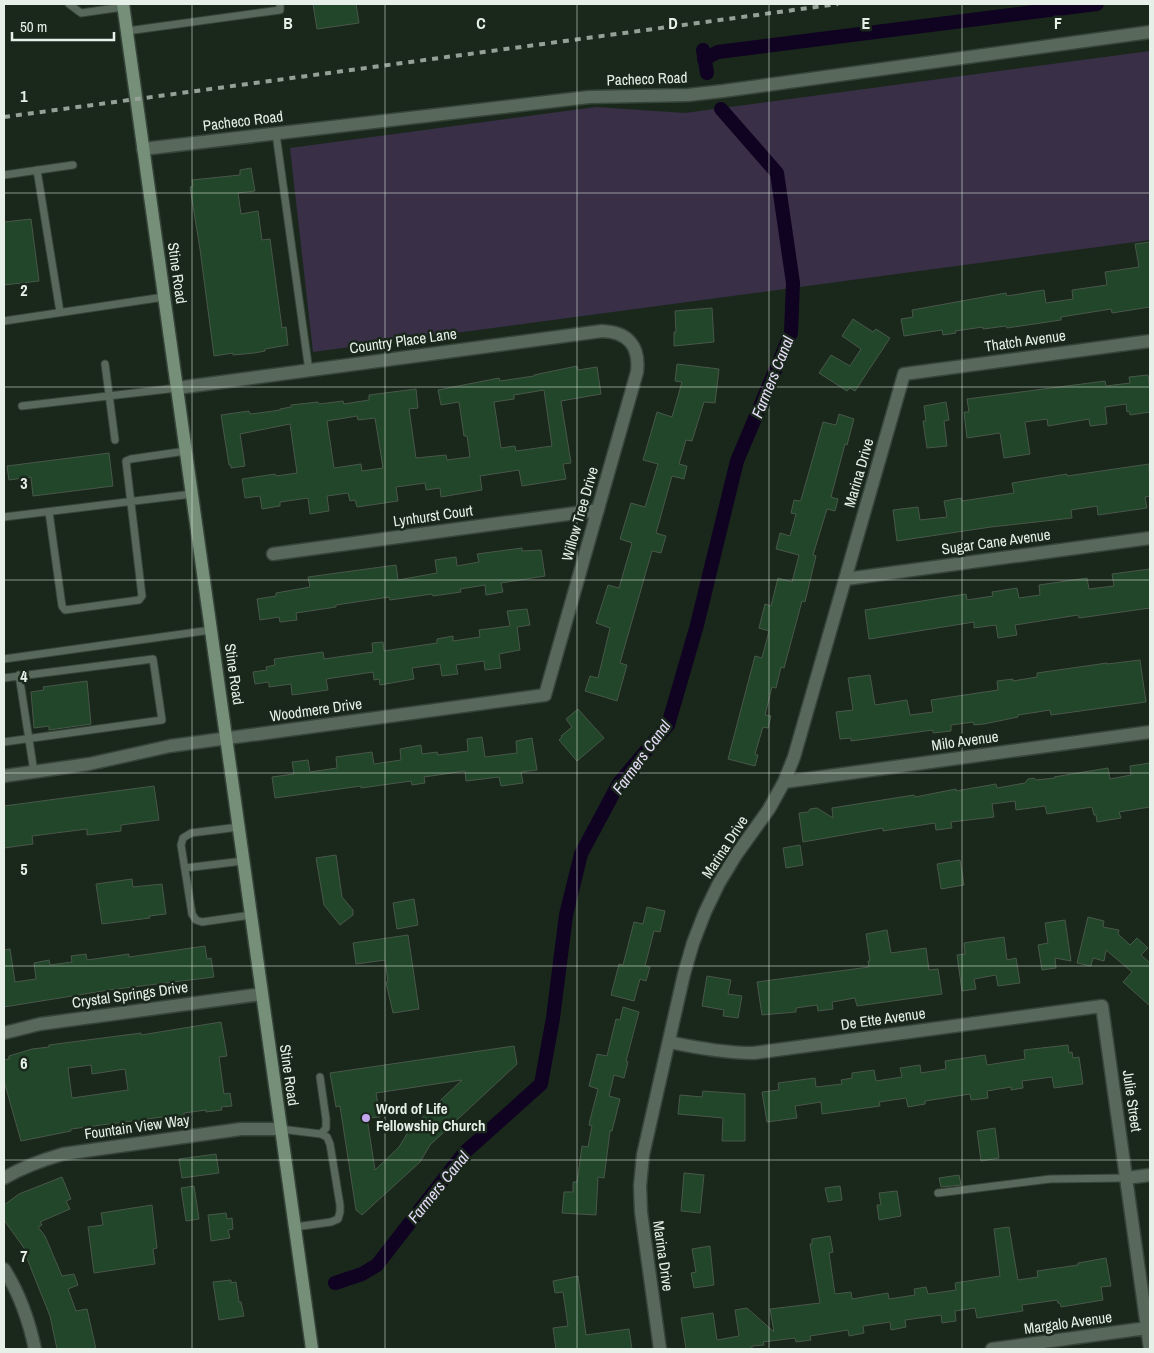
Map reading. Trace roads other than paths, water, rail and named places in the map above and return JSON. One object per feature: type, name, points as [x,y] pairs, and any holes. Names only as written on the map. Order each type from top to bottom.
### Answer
[{"type":"main road","name":"Stine Road","points":[[123,5],[312,1349]]},
{"type":"street","name":"Pacheco Road","points":[[143,149],[589,97],[688,95],[723,91],[1150,32]]},
{"type":"street","name":"Country Place Lane","points":[[177,388],[602,331],[613,332],[631,342]]},
{"type":"street","name":"Thatch Avenue","points":[[904,374],[1150,341]]},
{"type":"street","name":"Willow Tree Drive","points":[[545,695],[637,372],[636,350],[631,342]]},
{"type":"street","name":"Marina Drive","points":[[660,1349],[641,1212],[640,1186],[643,1156],[684,974],[693,943],[719,883],[736,855],[769,809],[784,782],[794,757],[904,374]]},
{"type":"street","name":"Lynhurst Court","points":[[273,554],[598,510]]},
{"type":"street","name":"Sugar Cane Avenue","points":[[846,579],[1150,538]]},
{"type":"street","name":"Woodmere Drive","points":[[4,776],[89,764],[170,746],[545,695]]},
{"type":"street","name":"Milo Avenue","points":[[784,782],[1150,732]]},
{"type":"street","name":"Crystal Springs Drive","points":[[4,1033],[40,1024],[262,994]]},
{"type":"street","name":"De Ette Avenue","points":[[668,1042],[731,1053],[754,1053],[1102,1006]]},
{"type":"street","name":"Julie Street","points":[[1102,1006],[1150,1349]]},
{"type":"street","name":"Fountain View Way","points":[[4,1178],[34,1163],[63,1154],[241,1129],[280,1129]]},
{"type":"street","points":[[1126,1178],[1150,1174]]},
{"type":"street","points":[[4,1270],[20,1299],[36,1349]]},
{"type":"street","name":"Margalo Avenue","points":[[992,1349],[1147,1328]]},
{"type":"lane","points":[[69,4],[81,13],[123,5]]},
{"type":"lane","points":[[127,31],[280,10],[280,4]]},
{"type":"lane","points":[[276,134],[309,370]]},
{"type":"lane","points":[[4,175],[73,165]]},
{"type":"lane","points":[[37,170],[60,312]]},
{"type":"lane","points":[[4,321],[164,297]]},
{"type":"lane","points":[[104,364],[115,440]]},
{"type":"lane","points":[[22,406],[177,388]]},
{"type":"lane","points":[[49,512],[62,606],[65,610],[139,600],[142,596],[126,462],[131,459],[186,451]]},
{"type":"lane","points":[[4,517],[192,494]]},
{"type":"lane","points":[[4,659],[211,630]]},
{"type":"lane","points":[[4,678],[153,659],[162,720],[4,742]]},
{"type":"lane","points":[[19,675],[34,772]]},
{"type":"lane","points":[[239,827],[191,833],[183,838],[181,845],[192,914],[196,920],[202,922],[251,915]]},
{"type":"lane","points":[[185,868],[243,861]]},
{"type":"lane","points":[[320,1077],[326,1118],[326,1128],[321,1134]]},
{"type":"lane","points":[[280,1129],[321,1134],[328,1138],[330,1144],[340,1212],[338,1219],[331,1222],[295,1228]]},
{"type":"lane","points":[[938,1193],[1050,1179],[1126,1178]]},
{"type":"waterway","points":[[704,59],[718,52],[1097,4]]},
{"type":"waterway","name":"Farmers Canal","points":[[703,50],[707,73]]},
{"type":"waterway","name":"Farmers Canal","points":[[335,1283],[362,1274],[377,1265],[464,1153],[541,1084],[553,1018],[566,915],[581,854],[619,783],[668,725],[697,625],[737,461],[791,333],[793,283],[777,173],[721,109]]},
{"type":"railway","points":[[4,117],[838,4]]},
{"type":"place","name":"Word of Life Fellowship Church","points":[[366,1118]]}]
